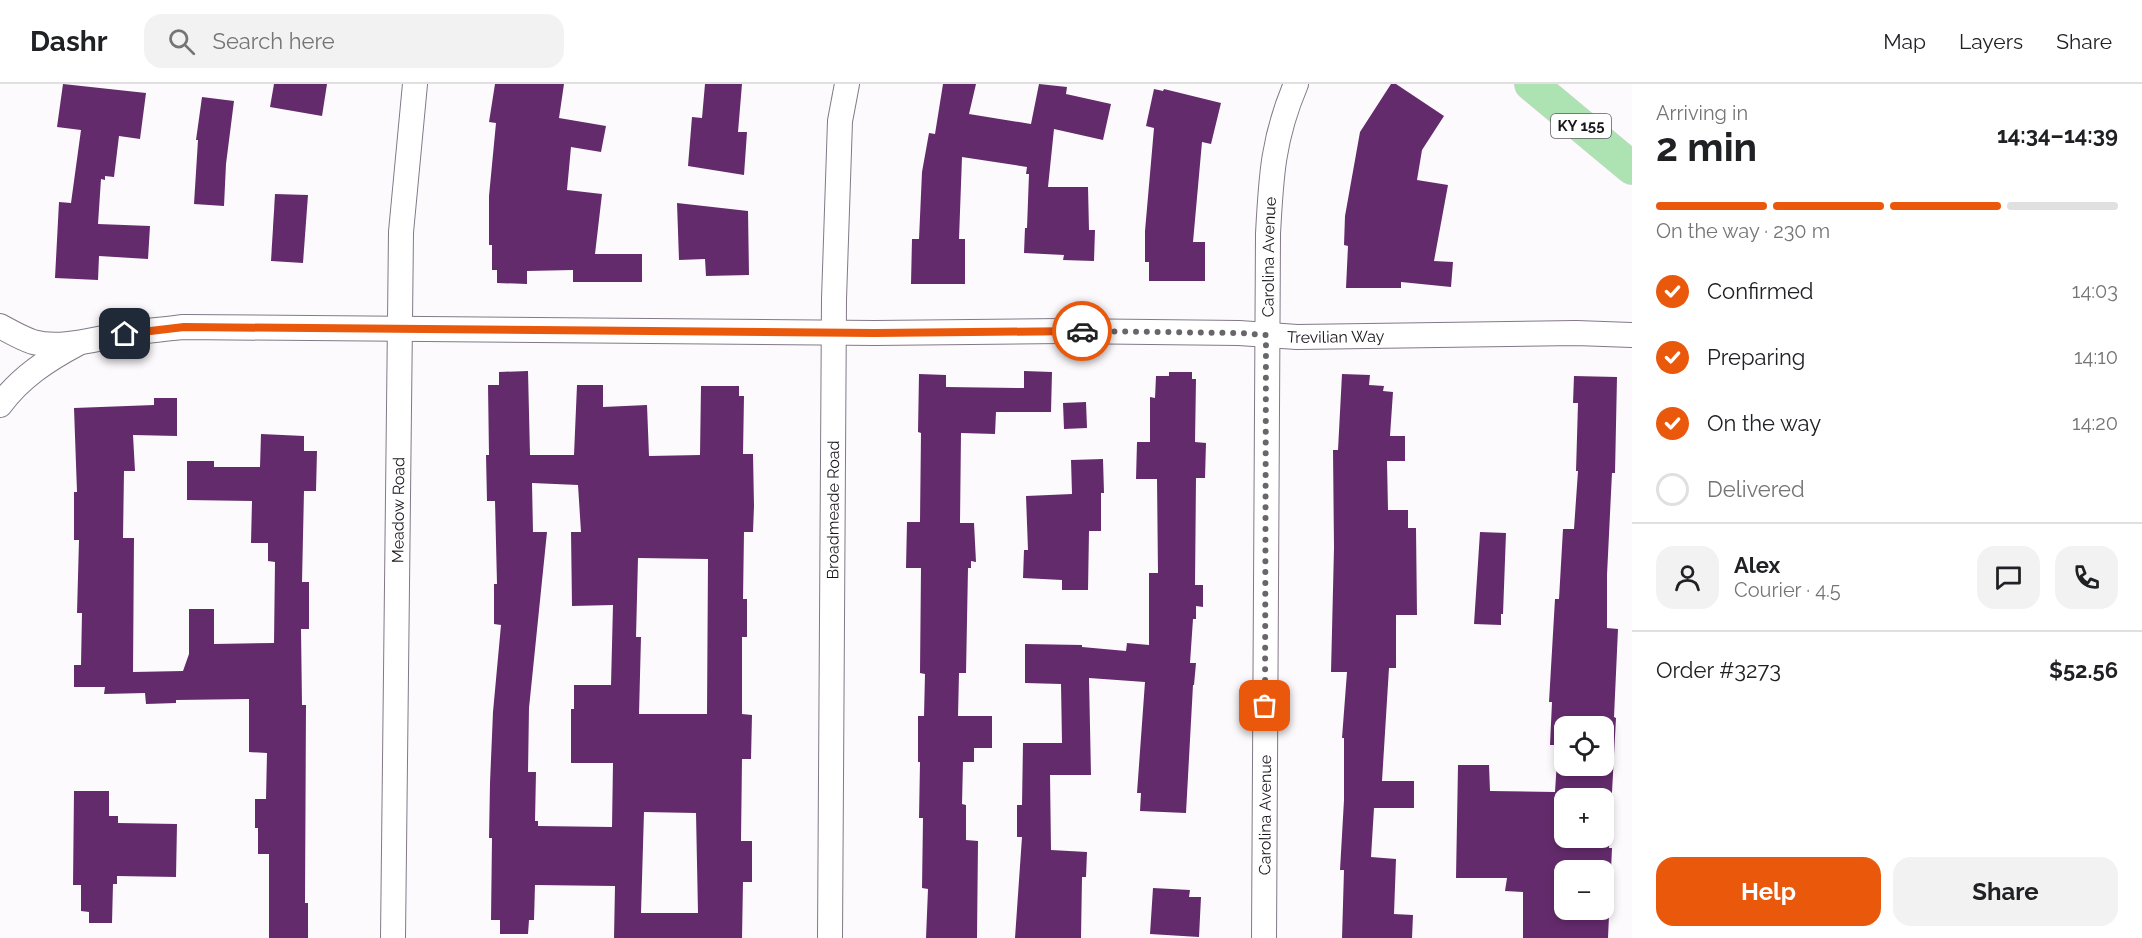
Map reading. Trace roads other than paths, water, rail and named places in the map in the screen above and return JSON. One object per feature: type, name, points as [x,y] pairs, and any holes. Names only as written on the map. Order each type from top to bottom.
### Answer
[{"type":"main road","name":"KY 155","points":[[1535,85],[1632,168]]},
{"type":"street","name":"Meadow Road","points":[[393,938],[401,232],[415,84]]},
{"type":"street","name":"Broadmeade Road","points":[[830,938],[834,332],[840,121],[847,84]]},
{"type":"street","name":"Carolina Avenue","points":[[1264,938],[1268,234],[1272,164],[1285,110],[1296,84]]},
{"type":"street","name":"Trevilian Way","points":[[0,326],[35,342],[80,342],[184,327],[834,332],[1062,331],[1239,333],[1297,337],[1632,334]]},
{"type":"street","points":[[0,405],[12,389],[44,362],[80,342]]}]
